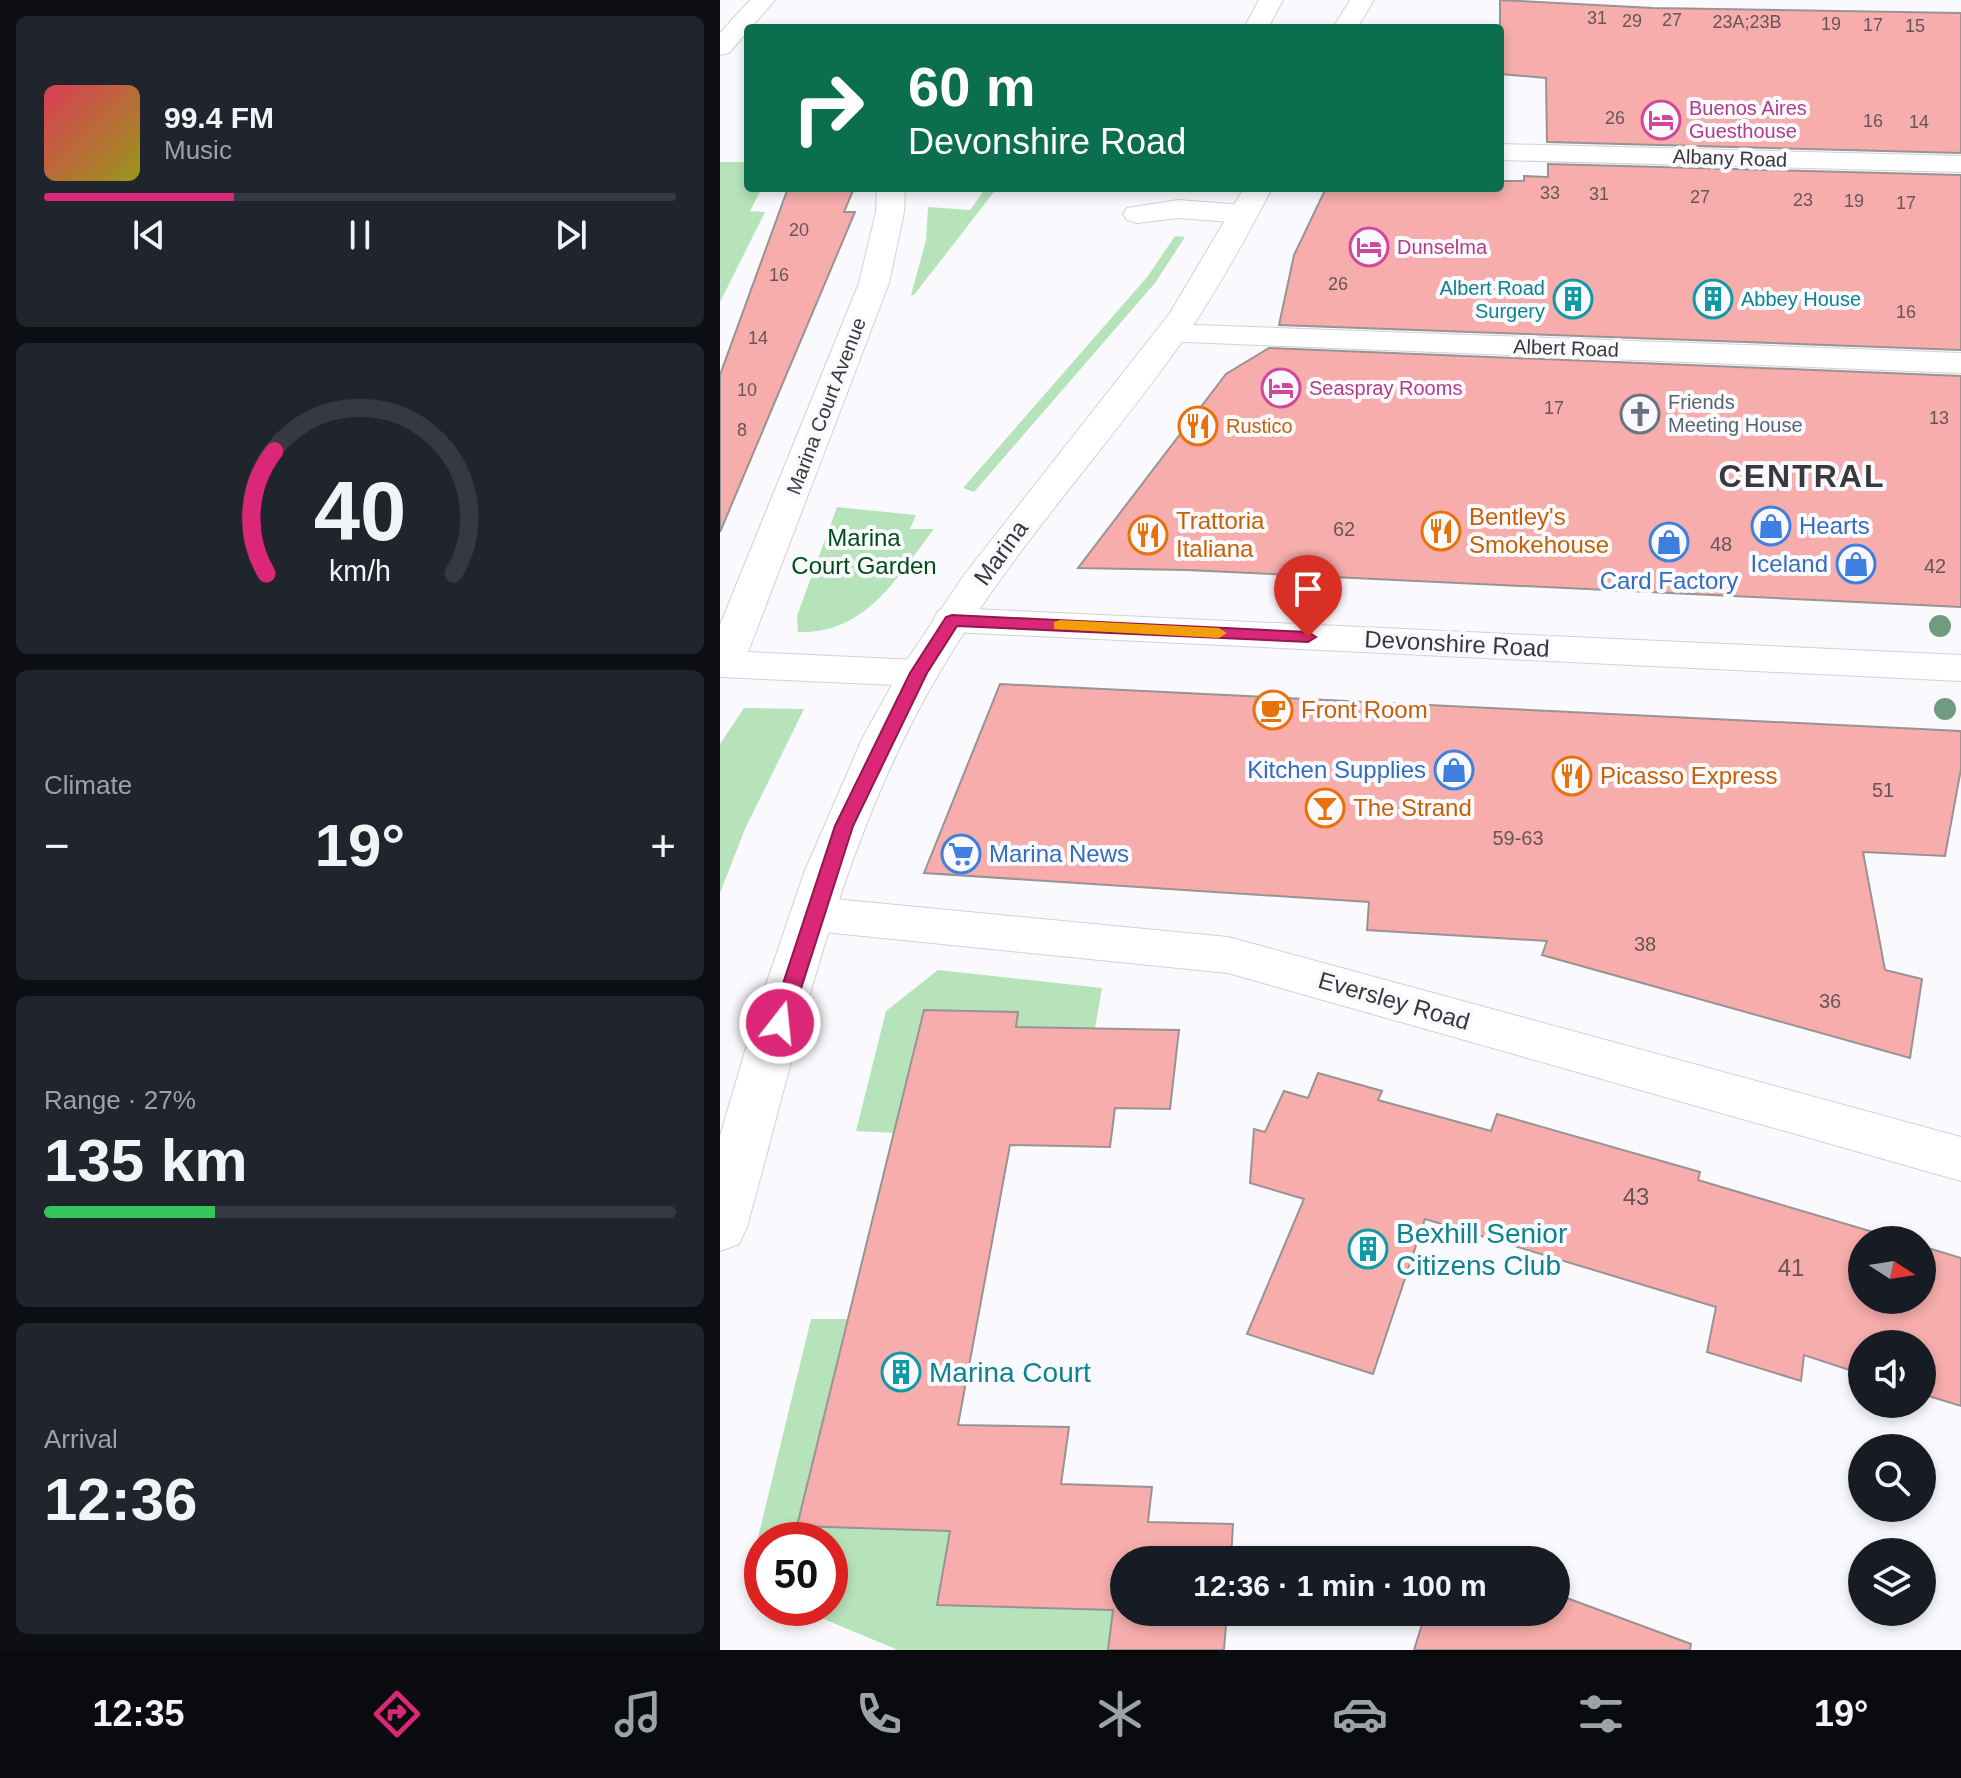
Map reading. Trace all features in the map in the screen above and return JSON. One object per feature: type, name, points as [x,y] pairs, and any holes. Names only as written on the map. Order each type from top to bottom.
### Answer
[{"type":"street","points":[[720,48],[763,0]]},
{"type":"street","points":[[1258,24],[1271,0]]},
{"type":"street","points":[[1347,24],[1362,0]]},
{"type":"street","name":"Albany Road","points":[[1504,152],[1961,164]]},
{"type":"street","name":"Marina Court Avenue","points":[[722,664],[874,283],[890,212],[891,192]]},
{"type":"street","points":[[1137,214],[1251,201]]},
{"type":"street","name":"Marina","points":[[720,1227],[814,914],[844,826],[918,673],[952,620],[1037,504],[1171,334],[1220,260],[1251,201]]},
{"type":"street","name":"Albert Road","points":[[1171,334],[1961,363]]},
{"type":"street","name":"Devonshire Road","points":[[952,620],[1961,668]]},
{"type":"street","points":[[722,664],[918,673]]},
{"type":"street","name":"Eversley Road","points":[[814,914],[1228,955],[1961,1159]]},
{"type":"green space","points":[[720,162],[744,162],[744,192],[760,192],[750,211],[765,212],[720,302]]},
{"type":"green space","points":[[983,192],[994,192],[911,295],[926,240],[928,207],[970,210]]},
{"type":"green space","points":[[1175,236],[1185,237],[1155,283],[974,492],[963,488],[1148,276]]},
{"type":"green space","name":"Marina Court Garden","points":[[837,507],[916,515],[910,529],[934,529],[892,584],[861,613],[843,624],[798,632],[797,616]]},
{"type":"green space","points":[[744,708],[804,709],[745,829],[720,893],[720,744]]},
{"type":"green space","points":[[938,970],[1102,988],[1095,1028],[1016,1027],[1018,1012],[924,1010],[894,1133],[856,1131],[886,1011]]},
{"type":"green space","points":[[811,1319],[847,1319],[798,1522],[762,1522]]},
{"type":"green space","points":[[848,1528],[950,1531],[937,1605],[1110,1610],[1108,1650],[898,1650],[840,1626],[848,1626]]},
{"type":"building","points":[[1500,0],[1653,8],[1961,13],[1961,153],[1547,142],[1546,78],[1504,74],[1504,24],[1500,24]]},
{"type":"building","points":[[1548,164],[1961,175],[1961,350],[1279,325],[1294,255],[1324,192],[1504,192],[1504,181],[1524,181],[1524,176],[1548,177]]},
{"type":"building","points":[[787,192],[852,192],[844,212],[855,212],[720,532],[720,375]]},
{"type":"building","points":[[1269,348],[1961,376],[1961,607],[1187,570],[1078,568],[1226,374]]},
{"type":"building","points":[[1000,684],[1961,731],[1961,769],[1945,856],[1863,852],[1885,970],[1922,979],[1910,1058],[1542,955],[1547,941],[1367,930],[1369,902],[924,873]]},
{"type":"building","name":"Marina Court","points":[[924,1010],[1018,1012],[1016,1027],[1179,1030],[1170,1109],[1115,1108],[1110,1147],[1010,1145],[958,1425],[1069,1427],[1061,1484],[1152,1487],[1148,1522],[1233,1524],[1232,1546],[1110,1546],[1110,1610],[937,1605],[950,1531],[848,1528],[848,1522],[798,1522]]},
{"type":"building","points":[[1318,1073],[1382,1091],[1378,1100],[1491,1131],[1497,1114],[1700,1172],[1698,1180],[1853,1226],[1848,1226],[1848,1314],[1936,1314],[1936,1250],[1961,1258],[1961,1406],[1936,1398],[1936,1330],[1848,1330],[1848,1369],[1804,1355],[1801,1381],[1707,1352],[1716,1307],[1425,1219],[1373,1374],[1247,1334],[1304,1199],[1250,1183],[1254,1129],[1265,1132],[1284,1091],[1308,1098]]},
{"type":"building","points":[[1570,1599],[1691,1644],[1690,1650],[1414,1650],[1422,1626],[1570,1626]]},
{"type":"building","name":"Marina Court","points":[[1111,1626],[1226,1626],[1224,1650],[1108,1650]]},
{"type":"slow traffic","points":[[1060,625],[1219,633]]},
{"type":"place","name":"Buenos Aires Guesthouse","points":[[1661,120]]},
{"type":"place","name":"Dunselma","points":[[1369,247]]},
{"type":"place","name":"Albert Road Surgery","points":[[1573,299]]},
{"type":"place","name":"Abbey House","points":[[1713,299]]},
{"type":"place","name":"Seaspray Rooms","points":[[1281,388]]},
{"type":"place","name":"Friends Meeting House","points":[[1640,414]]},
{"type":"place","name":"Rustico","points":[[1198,426]]},
{"type":"place","name":"Hearts","points":[[1771,526]]},
{"type":"place","name":"Bentley's Smokehouse","points":[[1441,531]]},
{"type":"place","name":"Trattoria Italiana","points":[[1148,535]]},
{"type":"place","name":"Card Factory","points":[[1669,542]]},
{"type":"place","name":"Iceland","points":[[1856,564]]},
{"type":"place","name":"Front Room","points":[[1273,710]]},
{"type":"place","name":"Kitchen Supplies","points":[[1454,770]]},
{"type":"place","name":"Picasso Express","points":[[1572,776]]},
{"type":"place","name":"The Strand","points":[[1325,808]]},
{"type":"place","name":"Marina News","points":[[961,854]]},
{"type":"place","name":"Bexhill Senior Citizens Club","points":[[1368,1249]]},
{"type":"place","name":"Marina Court","points":[[901,1372]]},
{"type":"district","name":"CENTRAL","points":[[1802,476]]},
{"type":"route","points":[[780,1023],[844,826],[878,750],[918,673],[952,620],[1308,637]]}]
